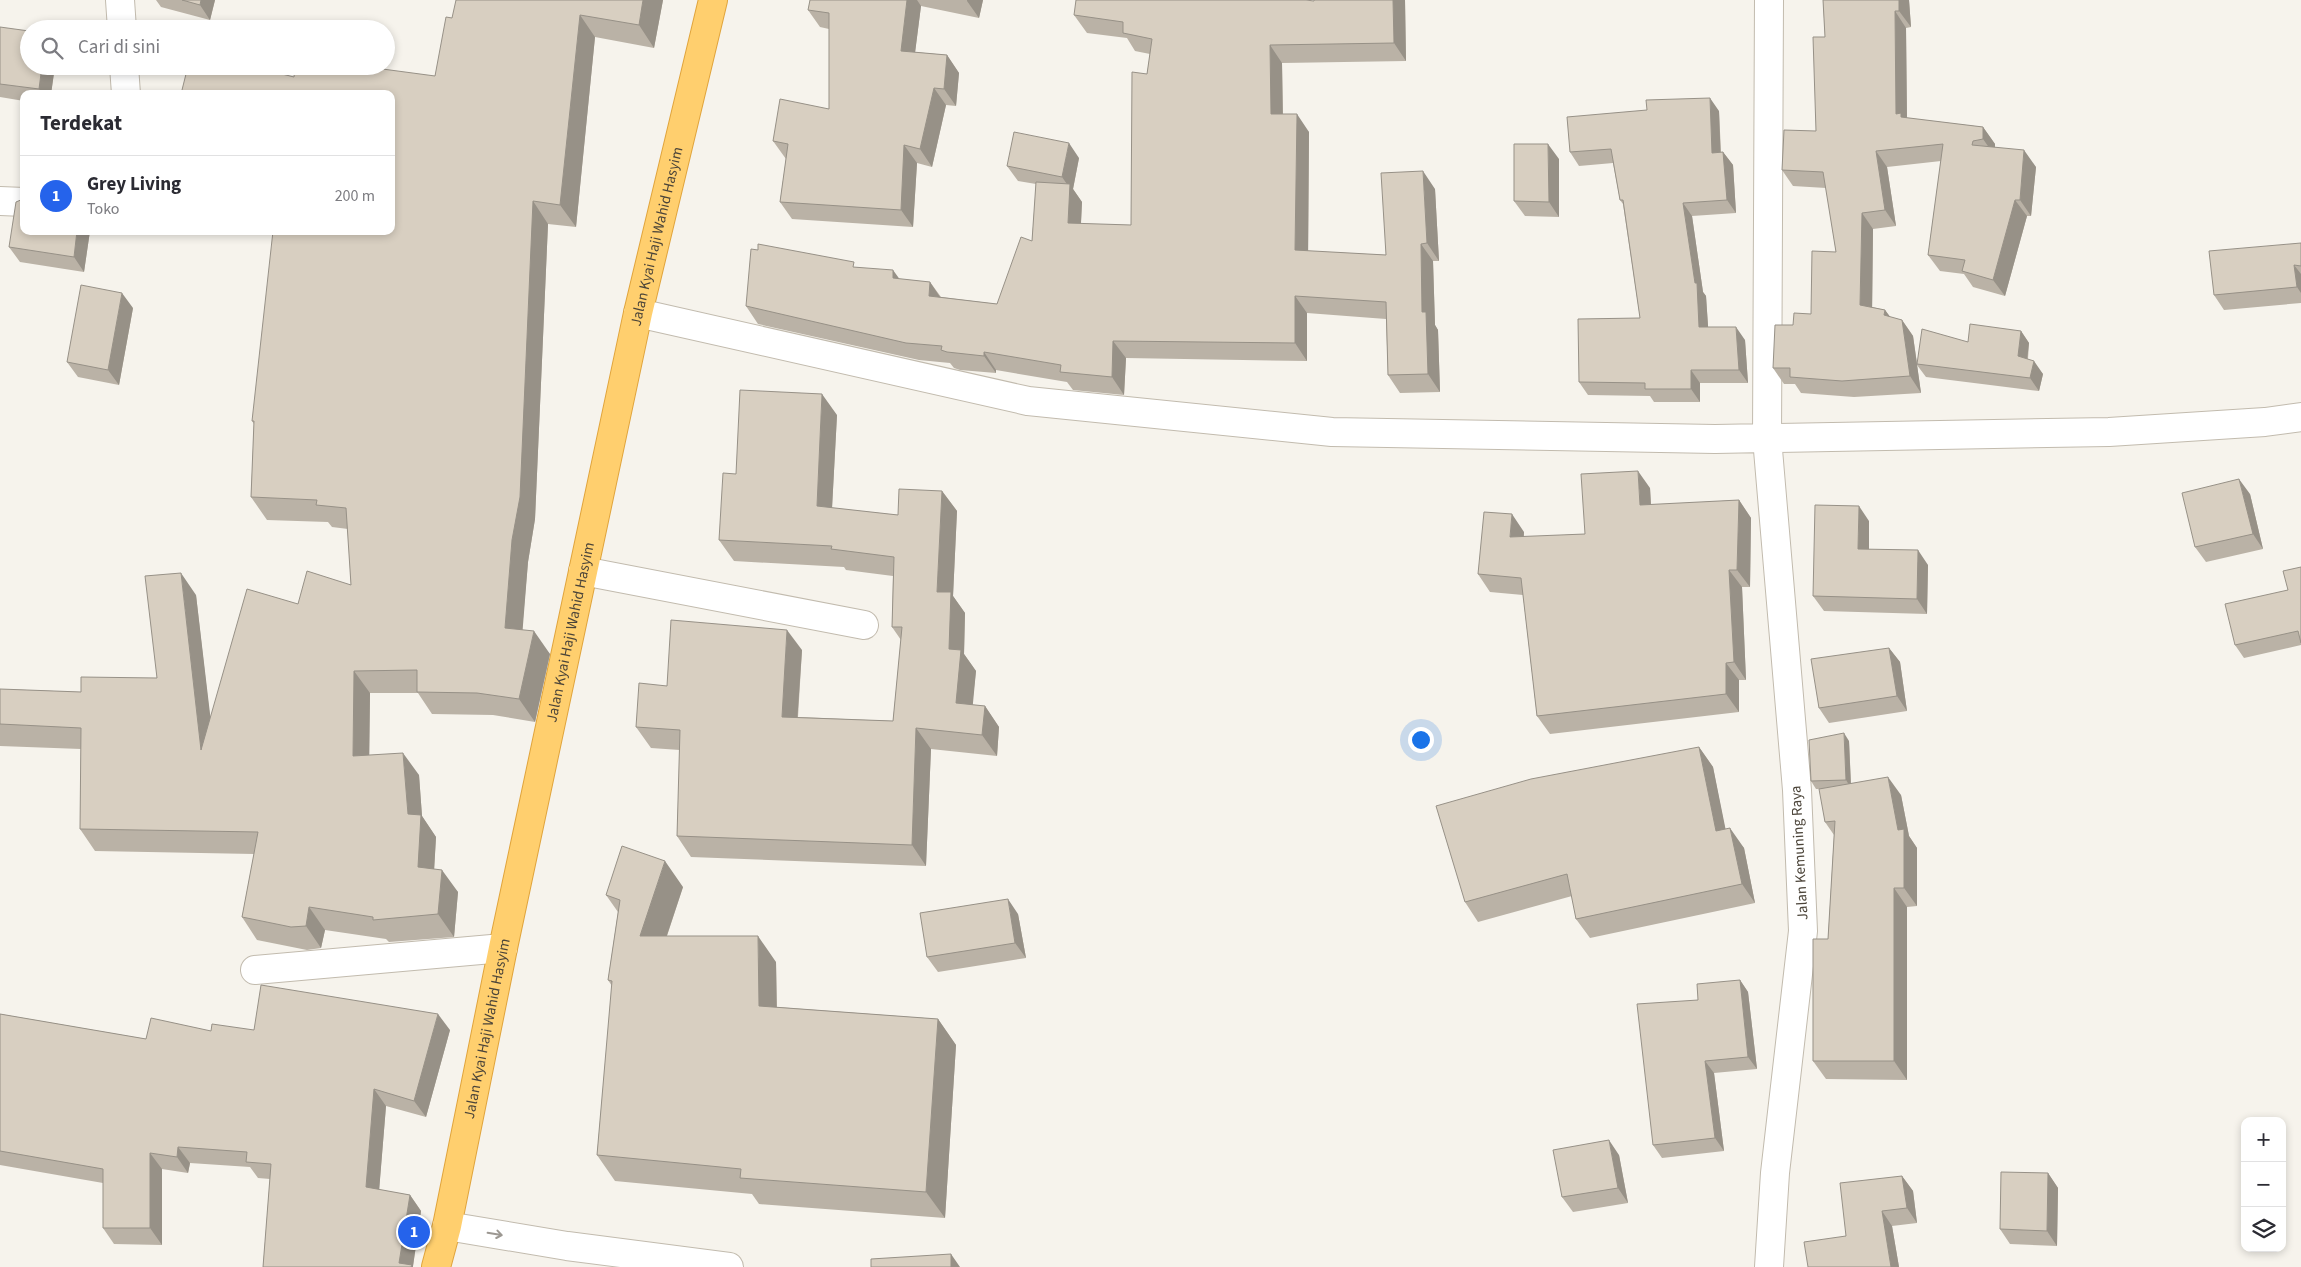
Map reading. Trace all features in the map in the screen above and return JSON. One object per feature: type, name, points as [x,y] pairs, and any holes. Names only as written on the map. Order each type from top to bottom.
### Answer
[{"type":"highway","name":"Jalan Kyai Haji Wahid Hasyim","points":[[436,1267],[447,1226],[503,948],[638,313],[712,0]]},
{"type":"street","points":[[120,0],[121,20]]},
{"type":"street","name":"Jalan Kemuning Raya","points":[[1769,0],[1767,438],[1797,790],[1803,932],[1775,1173],[1769,1267]]},
{"type":"street","points":[[125,75],[126,90]]},
{"type":"street","points":[[0,201],[20,202]]},
{"type":"street","points":[[638,313],[1028,401],[1332,432],[1561,438],[1767,438],[2109,432],[2265,422],[2301,417]]},
{"type":"street","points":[[583,570],[864,626]]},
{"type":"street","points":[[255,970],[503,948]]},
{"type":"street","points":[[447,1226],[566,1257],[729,1267]]},
{"type":"building","points":[[182,0],[201,0],[200,5]]},
{"type":"building","points":[[456,0],[643,0],[639,25],[580,15],[560,205],[533,201],[520,497],[512,540],[505,628],[534,631],[519,699],[477,693],[417,692],[417,670],[354,671],[353,756],[403,753],[408,814],[421,815],[418,867],[442,870],[438,914],[373,920],[373,917],[309,907],[306,926],[291,927],[242,917],[258,832],[80,829],[81,728],[0,724],[0,689],[81,692],[81,677],[157,678],[145,576],[181,573],[201,750],[247,589],[298,604],[307,571],[351,585],[346,508],[316,505],[317,500],[251,497],[254,421],[252,421],[273,235],[395,235],[395,90],[182,90],[186,75],[286,75],[294,77],[294,75],[395,75],[395,71],[435,76],[446,17],[452,18]]},
{"type":"building","points":[[810,0],[907,0],[901,51],[947,55],[944,89],[934,88],[920,149],[904,145],[901,210],[780,202],[788,144],[773,141],[780,99],[829,109],[829,13],[808,10]]},
{"type":"building","points":[[1076,0],[1393,0],[1394,43],[1270,45],[1271,114],[1297,114],[1295,250],[1386,255],[1381,173],[1423,171],[1427,243],[1421,244],[1422,312],[1426,312],[1428,374],[1388,375],[1386,302],[1295,296],[1295,343],[1113,341],[1112,377],[1060,372],[1061,365],[984,352],[984,356],[947,352],[941,350],[942,346],[906,343],[746,306],[751,249],[758,250],[758,244],[854,262],[853,267],[893,270],[893,278],[930,282],[929,296],[997,304],[1021,237],[1032,241],[1036,182],[1070,184],[1068,223],[1131,225],[1132,72],[1147,74],[1152,39],[1123,33],[1123,22],[1074,15]]},
{"type":"building","points":[[1823,0],[1899,0],[1899,11],[1895,11],[1896,114],[1901,113],[1901,117],[1983,127],[1983,139],[1973,141],[1972,145],[2024,150],[2020,200],[2015,200],[1993,280],[1962,271],[1965,260],[1928,255],[1943,144],[1876,151],[1885,210],[1862,213],[1860,305],[1885,310],[1884,315],[1902,320],[1910,376],[1842,381],[1790,377],[1790,368],[1773,368],[1775,325],[1793,325],[1794,313],[1811,314],[1812,251],[1836,252],[1823,172],[1782,170],[1784,130],[1816,131],[1813,37],[1825,37]]},
{"type":"building","points":[[0,27],[20,30],[20,75],[41,75],[39,89],[0,84]]},
{"type":"building","points":[[1710,98],[1712,153],[1723,152],[1727,200],[1683,203],[1695,283],[1697,283],[1699,327],[1736,327],[1739,370],[1691,370],[1691,389],[1645,389],[1645,383],[1579,382],[1578,319],[1640,318],[1623,200],[1620,200],[1611,149],[1570,152],[1567,117],[1647,110],[1646,100]]},
{"type":"building","points":[[1014,132],[1069,143],[1062,177],[1007,166]]},
{"type":"building","points":[[1514,144],[1548,144],[1549,202],[1514,201]]},
{"type":"building","points":[[20,200],[20,235],[77,235],[74,257],[9,247],[16,202]]},
{"type":"building","points":[[2301,243],[2301,266],[2294,265],[2297,287],[2214,295],[2209,251]]},
{"type":"building","points":[[81,285],[122,293],[108,370],[67,362]]},
{"type":"building","points":[[1970,324],[2021,331],[2018,356],[2034,361],[2030,378],[1917,364],[1922,329],[1968,342]]},
{"type":"building","points":[[740,390],[822,394],[817,506],[898,515],[899,489],[942,491],[937,592],[951,592],[949,649],[961,650],[956,703],[985,706],[982,735],[916,728],[912,845],[677,836],[680,730],[636,727],[639,683],[667,686],[671,620],[787,630],[782,717],[893,721],[902,627],[892,627],[894,557],[831,549],[832,546],[719,540],[723,473],[736,474]]},
{"type":"building","points":[[1638,471],[1640,505],[1739,500],[1737,570],[1729,570],[1734,662],[1726,663],[1726,694],[1537,716],[1521,578],[1478,574],[1484,512],[1512,514],[1510,537],[1585,534],[1581,474]]},
{"type":"building","points":[[2239,479],[2253,534],[2195,547],[2182,493]]},
{"type":"building","points":[[1815,505],[1859,506],[1858,549],[1918,550],[1917,599],[1813,596]]},
{"type":"building","points":[[2301,567],[2301,643],[2298,631],[2235,645],[2225,604],[2288,590],[2283,571]]},
{"type":"building","points":[[1889,648],[1897,696],[1819,708],[1811,659]]},
{"type":"building","points":[[1844,733],[1846,780],[1811,781],[1809,740]]},
{"type":"building","points":[[1699,747],[1716,831],[1730,828],[1742,884],[1576,919],[1567,874],[1465,902],[1436,806],[1531,779]]},
{"type":"building","points":[[1888,777],[1898,830],[1904,829],[1904,888],[1894,888],[1894,1061],[1813,1061],[1813,939],[1828,939],[1835,821],[1825,822],[1819,789]]},
{"type":"building","points":[[622,846],[665,861],[640,936],[758,936],[759,1006],[938,1019],[926,1192],[740,1178],[741,1169],[597,1155],[612,981],[608,980],[620,900],[606,895]]},
{"type":"building","points":[[1008,899],[1015,943],[927,957],[920,913]]},
{"type":"building","points":[[1740,980],[1748,1057],[1705,1061],[1715,1138],[1653,1145],[1637,1004],[1698,1000],[1697,984]]},
{"type":"building","points":[[261,985],[438,1014],[414,1101],[374,1089],[366,1187],[410,1195],[399,1263],[412,1265],[411,1267],[263,1267],[271,1164],[246,1162],[247,1152],[178,1147],[177,1157],[150,1153],[150,1228],[103,1228],[103,1169],[0,1151],[0,1014],[146,1039],[151,1018],[211,1031],[212,1024],[254,1030]]},
{"type":"building","points":[[1609,1140],[1618,1188],[1562,1197],[1553,1150]]},
{"type":"building","points":[[2001,1172],[2048,1173],[2047,1231],[2000,1229]]},
{"type":"building","points":[[1902,1176],[1907,1208],[1882,1211],[1891,1267],[1808,1267],[1804,1242],[1846,1236],[1840,1183]]},
{"type":"building","points":[[951,1254],[951,1267],[871,1267],[871,1259]]},
{"type":"place","name":"Grey Living","points":[[414,1232]]}]
